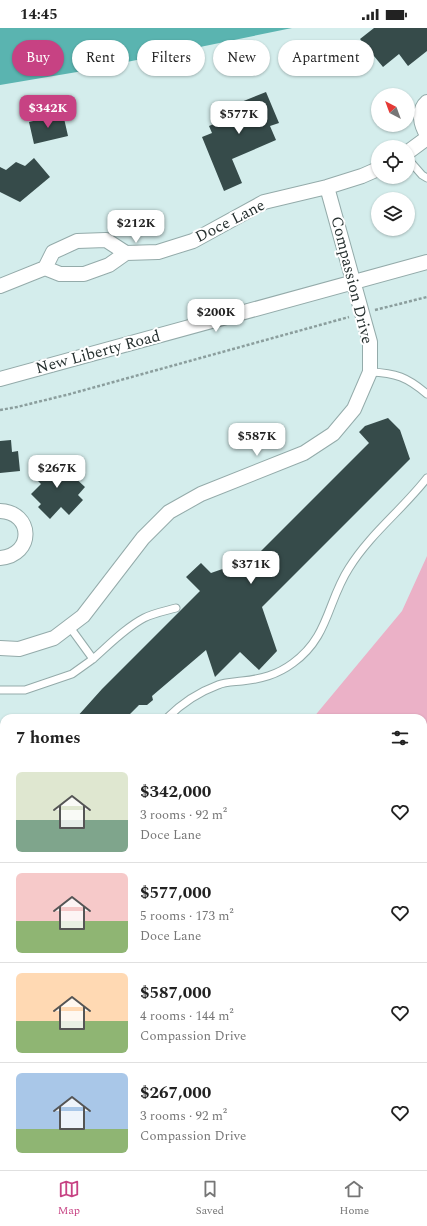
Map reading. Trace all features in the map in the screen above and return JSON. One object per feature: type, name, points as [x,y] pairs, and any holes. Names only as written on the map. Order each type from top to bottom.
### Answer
[{"type":"street","points":[[415,146],[427,136],[422,127],[421,113],[427,102]]},
{"type":"street","name":"Doce Lane","points":[[126,253],[158,252],[193,241],[264,202],[328,187],[371,172]]},
{"type":"street","name":"Compassion Drive","points":[[0,648],[19,649],[54,638],[83,616],[143,538],[169,512],[201,494],[304,453],[333,434],[354,409],[370,372],[370,342],[328,187]]},
{"type":"street","points":[[0,286],[45,268],[53,252],[77,241],[106,240],[126,253],[108,265],[84,274],[60,274],[45,268]]},
{"type":"street","name":"New Liberty Road","points":[[0,379],[427,262]]},
{"type":"street","points":[[0,511],[9,512],[21,520],[25,528],[26,536],[24,544],[19,551],[8,557],[0,558]]},
{"type":"lane","points":[[415,168],[422,176],[427,178]]},
{"type":"lane","points":[[370,372],[399,376],[427,394]]},
{"type":"lane","points":[[172,714],[186,702],[218,684],[268,677],[281,671],[301,656],[310,647],[323,628],[332,603],[346,573],[361,550],[427,478]]},
{"type":"lane","points":[[0,690],[25,690],[72,674],[93,659],[116,638],[143,619],[160,612],[176,608]]},
{"type":"lane","points":[[69,626],[93,659]]},
{"type":"path","points":[[0,410],[70,394],[427,297]]},
{"type":"shaded area","points":[[427,556],[427,714],[316,714],[402,611]]},
{"type":"water","points":[[0,28],[292,28],[234,40],[213,40],[213,44],[205,46],[205,40],[137,40],[137,60],[129,62],[129,40],[72,40],[72,73],[64,74],[64,40],[12,40],[12,76],[53,76],[0,85]]},
{"type":"building","points":[[374,28],[427,28],[427,51],[408,66],[399,54],[383,67],[374,56],[374,40],[360,39]]},
{"type":"building","points":[[266,92],[279,123],[270,126],[276,140],[232,159],[242,183],[224,191],[202,137],[212,133],[209,126],[218,122],[214,113]]},
{"type":"building","points":[[63,114],[68,136],[34,144],[29,122]]},
{"type":"building","points":[[34,158],[50,177],[20,202],[0,192],[0,167],[6,170],[16,162],[25,166]]},
{"type":"building","points":[[388,418],[400,430],[410,459],[262,607],[277,651],[259,670],[240,652],[215,677],[206,650],[152,696],[153,700],[147,705],[139,705],[130,714],[80,714],[102,689],[200,591],[186,577],[201,563],[211,573],[254,558],[369,443],[359,432],[365,426]]},
{"type":"building","points":[[11,440],[12,452],[18,451],[20,471],[0,473],[0,441]]},
{"type":"building","points":[[60,458],[75,472],[72,475],[85,487],[78,495],[83,500],[69,515],[61,507],[50,519],[38,507],[41,504],[31,494],[41,484],[33,476],[47,461],[52,466]]}]
